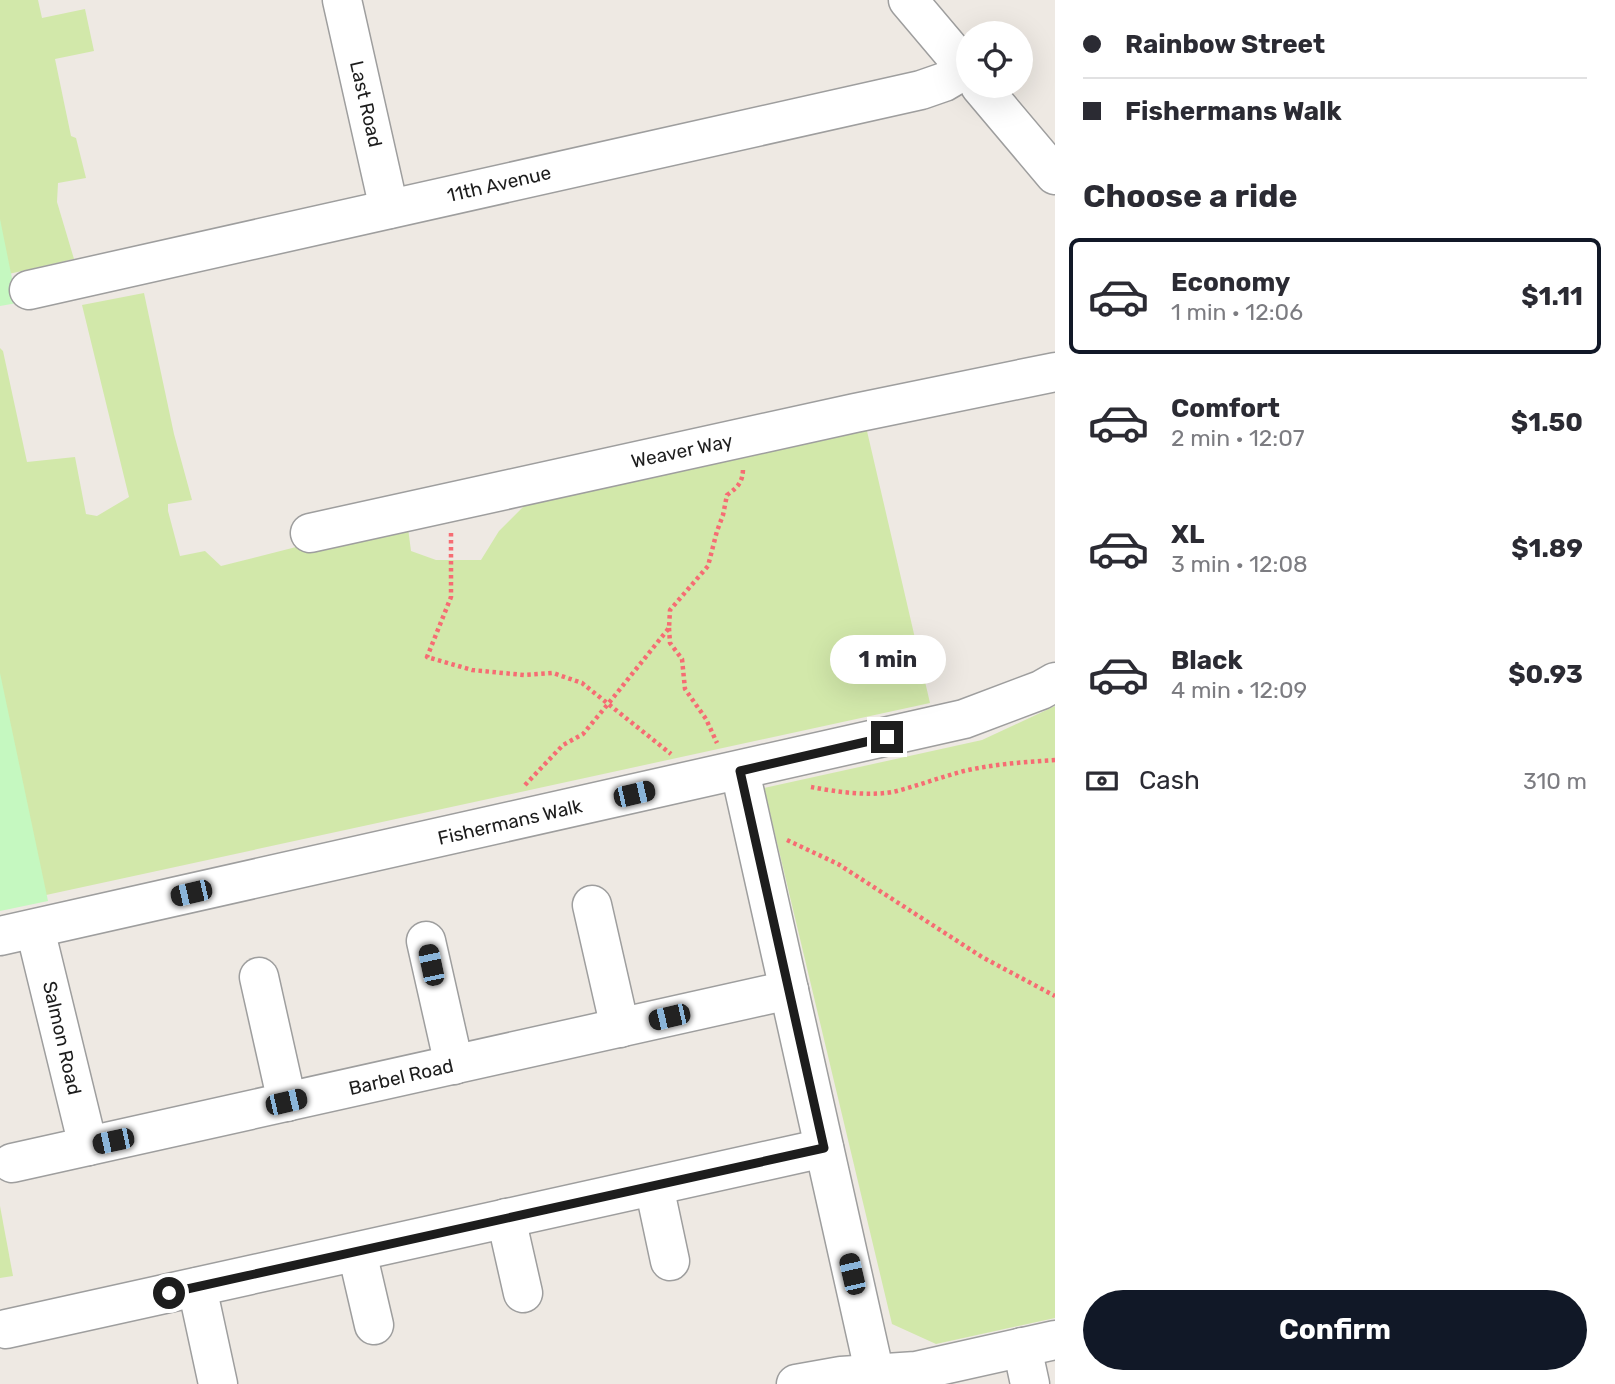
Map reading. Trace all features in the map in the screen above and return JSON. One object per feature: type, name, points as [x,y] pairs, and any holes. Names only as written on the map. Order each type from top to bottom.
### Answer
[{"type":"street","points":[[908,0],[956,57]]},
{"type":"street","name":"Last Road","points":[[347,1],[389,209]]},
{"type":"street","name":"11th Avenue","points":[[29,290],[921,90],[956,79]]},
{"type":"street","points":[[990,98],[1055,175]]},
{"type":"street","name":"Weaver Way","points":[[310,533],[1055,373]]},
{"type":"street","name":"Fishermans Walk","points":[[18,932],[730,759],[964,719],[1041,690],[1055,682]]},
{"type":"street","points":[[730,759],[789,990],[876,1379]]},
{"type":"street","points":[[592,905],[620,1028]]},
{"type":"street","name":"Salmon Road","points":[[18,932],[88,1146]]},
{"type":"street","points":[[426,941],[454,1065]]},
{"type":"street","points":[[259,977],[286,1102]]},
{"type":"street","name":"Barbel Road","points":[[12,1163],[789,990]]},
{"type":"street","points":[[6,1329],[824,1148]]},
{"type":"street","points":[[654,1186],[670,1261]]},
{"type":"street","points":[[506,1218],[523,1293]]},
{"type":"street","points":[[357,1252],[374,1325]]},
{"type":"street","points":[[197,1287],[218,1384]]},
{"type":"street","points":[[796,1384],[841,1376],[876,1379],[1038,1344],[1030,1384]]},
{"type":"path","points":[[730,759],[685,689],[682,659],[670,643],[669,628],[670,610],[708,566],[727,495],[738,488],[743,479],[743,438]]},
{"type":"path","points":[[452,502],[451,597],[427,657],[472,670],[524,676],[553,673],[582,682],[678,759]]},
{"type":"path","points":[[525,785],[563,745],[583,734],[669,628]]},
{"type":"path","points":[[803,785],[838,792],[894,792],[966,771],[1055,760]]},
{"type":"path","points":[[783,838],[838,864],[982,957],[1054,994]]},
{"type":"green space","points":[[0,0],[38,0],[42,18],[85,9],[94,51],[55,59],[71,136],[76,138],[86,178],[58,183],[57,202],[74,259],[0,276]]},
{"type":"green space","points":[[0,219],[17,303],[0,306]]},
{"type":"green space","points":[[144,293],[174,434],[192,500],[168,504],[180,556],[205,551],[221,566],[300,546],[408,528],[411,551],[436,560],[481,560],[499,531],[534,496],[846,428],[867,431],[930,703],[0,905],[0,348],[3,351],[27,462],[75,457],[86,514],[97,516],[129,497],[82,305]]},
{"type":"green space","points":[[0,673],[48,901],[0,911]]},
{"type":"green space","points":[[1055,706],[1055,1318],[936,1344],[892,1324],[764,788],[982,740]]},
{"type":"green space","points":[[0,1206],[13,1276],[0,1278]]},
{"type":"route","points":[[169,1293],[824,1148],[740,771],[887,737]]}]
